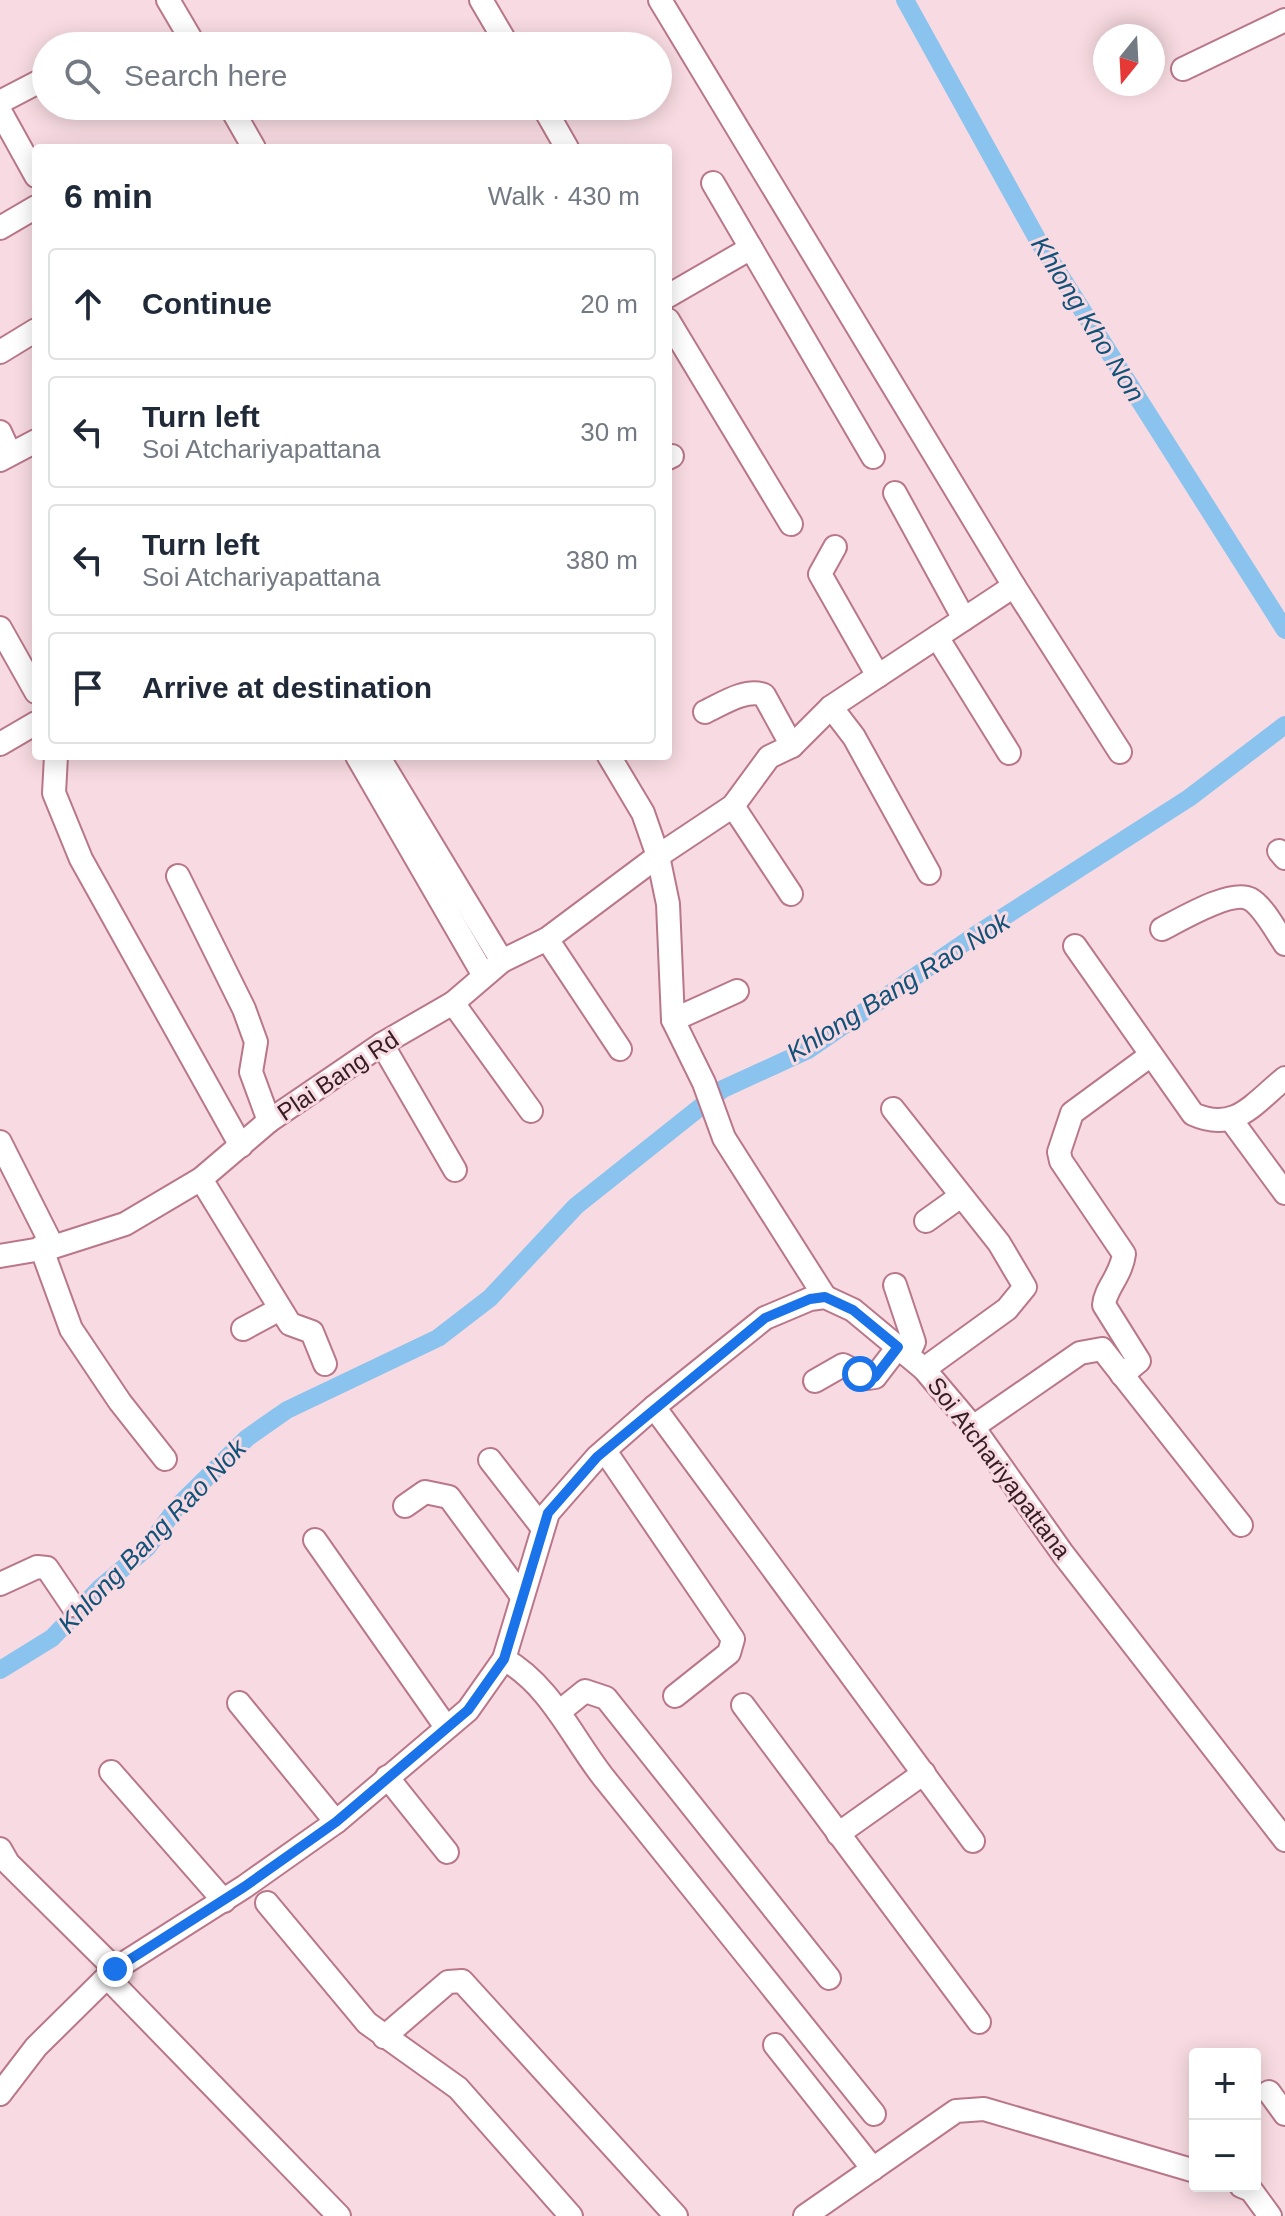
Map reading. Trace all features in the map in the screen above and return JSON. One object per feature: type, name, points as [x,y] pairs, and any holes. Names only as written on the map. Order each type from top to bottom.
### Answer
[{"type":"street","points":[[168,0],[187,32]]},
{"type":"street","points":[[481,0],[500,32]]},
{"type":"street","points":[[660,0],[1014,586],[1120,752]]},
{"type":"street","points":[[1183,69],[1285,20]]},
{"type":"street","points":[[0,102],[32,85]]},
{"type":"street","points":[[0,111],[32,169]]},
{"type":"street","points":[[238,120],[252,144]]},
{"type":"street","points":[[551,120],[565,144]]},
{"type":"street","points":[[713,183],[873,457]]},
{"type":"street","points":[[0,228],[32,209]]},
{"type":"street","points":[[672,294],[751,248]]},
{"type":"street","points":[[672,327],[791,524]]},
{"type":"street","points":[[0,352],[32,332]]},
{"type":"street","points":[[0,432],[5,457],[32,443]]},
{"type":"street","points":[[895,493],[964,619]]},
{"type":"street","points":[[835,547],[820,574],[878,676]]},
{"type":"street","points":[[791,894],[733,806],[769,757],[792,746],[831,707],[1014,586]]},
{"type":"street","points":[[0,628],[32,685]]},
{"type":"street","points":[[937,637],[1009,753]]},
{"type":"street","points":[[705,712],[747,693],[758,692],[764,695],[792,746]]},
{"type":"street","points":[[831,707],[854,737],[929,873]]},
{"type":"street","points":[[0,744],[32,725]]},
{"type":"street","points":[[56,760],[54,793],[81,859],[241,1146]]},
{"type":"street","points":[[359,760],[483,974]]},
{"type":"street","points":[[380,760],[502,961]]},
{"type":"street","points":[[0,2094],[36,2047],[111,1973],[224,1901],[336,1822],[468,1710],[504,1659],[548,1513],[605,1451],[654,1407],[765,1318],[810,1299],[825,1297],[724,1138],[704,1083],[673,1020],[668,904],[658,856],[643,813],[611,760]]},
{"type":"street","name":"Plai Bang Rd","points":[[0,1256],[47,1247],[125,1224],[201,1179],[269,1121],[382,1044],[453,1003],[483,974],[547,939],[658,856],[733,806]]},
{"type":"street","points":[[178,876],[244,1009],[256,1042],[251,1072],[269,1121]]},
{"type":"street","points":[[1162,929],[1226,898],[1243,897],[1252,900],[1285,944]]},
{"type":"street","points":[[547,939],[620,1049]]},
{"type":"street","points":[[1075,946],[1193,1114],[1213,1123],[1232,1121],[1285,1078]]},
{"type":"street","points":[[673,1020],[737,991]]},
{"type":"street","points":[[453,1003],[531,1111]]},
{"type":"street","points":[[382,1044],[455,1170]]},
{"type":"street","points":[[1122,1375],[1139,1361],[1104,1305],[1105,1297],[1122,1272],[1124,1254],[1061,1161],[1059,1152],[1072,1113],[1151,1055]]},
{"type":"street","points":[[815,1381],[843,1365],[868,1378],[875,1377],[1007,1309],[1025,1287],[999,1243],[893,1109]]},
{"type":"street","points":[[1232,1121],[1285,1193]]},
{"type":"street","points":[[0,1142],[47,1247],[71,1329],[120,1402],[165,1459]]},
{"type":"street","points":[[201,1179],[290,1324],[312,1332],[325,1364]]},
{"type":"street","points":[[926,1221],[961,1196]]},
{"type":"street","points":[[895,1285],[914,1342],[910,1357]]},
{"type":"street","name":"Soi Atchariyapattana","points":[[825,1297],[853,1310],[910,1357],[973,1427],[1063,1554],[1285,1840]]},
{"type":"street","points":[[243,1329],[280,1309]]},
{"type":"street","points":[[973,1427],[1080,1353],[1094,1348],[1102,1349],[1241,1525]]},
{"type":"street","points":[[654,1407],[973,1841]]},
{"type":"street","points":[[605,1451],[733,1639],[729,1653],[675,1696]]},
{"type":"street","points":[[490,1460],[542,1527]]},
{"type":"street","points":[[405,1506],[425,1492],[449,1497],[521,1595]]},
{"type":"street","points":[[315,1540],[446,1727]]},
{"type":"street","points":[[0,1584],[37,1567],[47,1568],[72,1605]]},
{"type":"street","points":[[504,1659],[523,1670],[544,1690],[588,1758],[874,2114]]},
{"type":"street","points":[[559,1712],[585,1691],[606,1698],[829,1978]]},
{"type":"street","points":[[239,1703],[336,1822]]},
{"type":"street","points":[[743,1705],[979,2022]]},
{"type":"street","points":[[111,1772],[224,1901]]},
{"type":"street","points":[[838,1834],[924,1773]]},
{"type":"street","points":[[387,1777],[447,1852]]},
{"type":"street","points":[[0,1849],[8,1863],[339,2216]]},
{"type":"street","points":[[267,1903],[367,2023],[458,2088],[571,2216]]},
{"type":"street","points":[[384,2037],[448,1982],[462,1981],[676,2216]]},
{"type":"street","points":[[775,2045],[873,2169]]},
{"type":"street","points":[[1269,2092],[1285,2114]]},
{"type":"street","points":[[805,2216],[956,2111],[968,2107],[984,2109],[1189,2169]]},
{"type":"street","points":[[1252,2192],[1270,2216]]},
{"type":"waterway","name":"Khlong Kho Non","points":[[905,0],[1039,242],[1285,630]]},
{"type":"waterway","name":"Khlong Bang Rao Nok","points":[[0,1670],[52,1638],[101,1587],[147,1548],[177,1507],[247,1438],[287,1410],[438,1338],[490,1298],[576,1206],[723,1089],[808,1050],[977,934],[1189,798],[1285,725]]},
{"type":"route","points":[[115,1969],[244,1887],[336,1822],[468,1710],[504,1659],[548,1513],[597,1457],[765,1318],[810,1299],[825,1297],[853,1310],[898,1347],[875,1377],[860,1374]]}]
